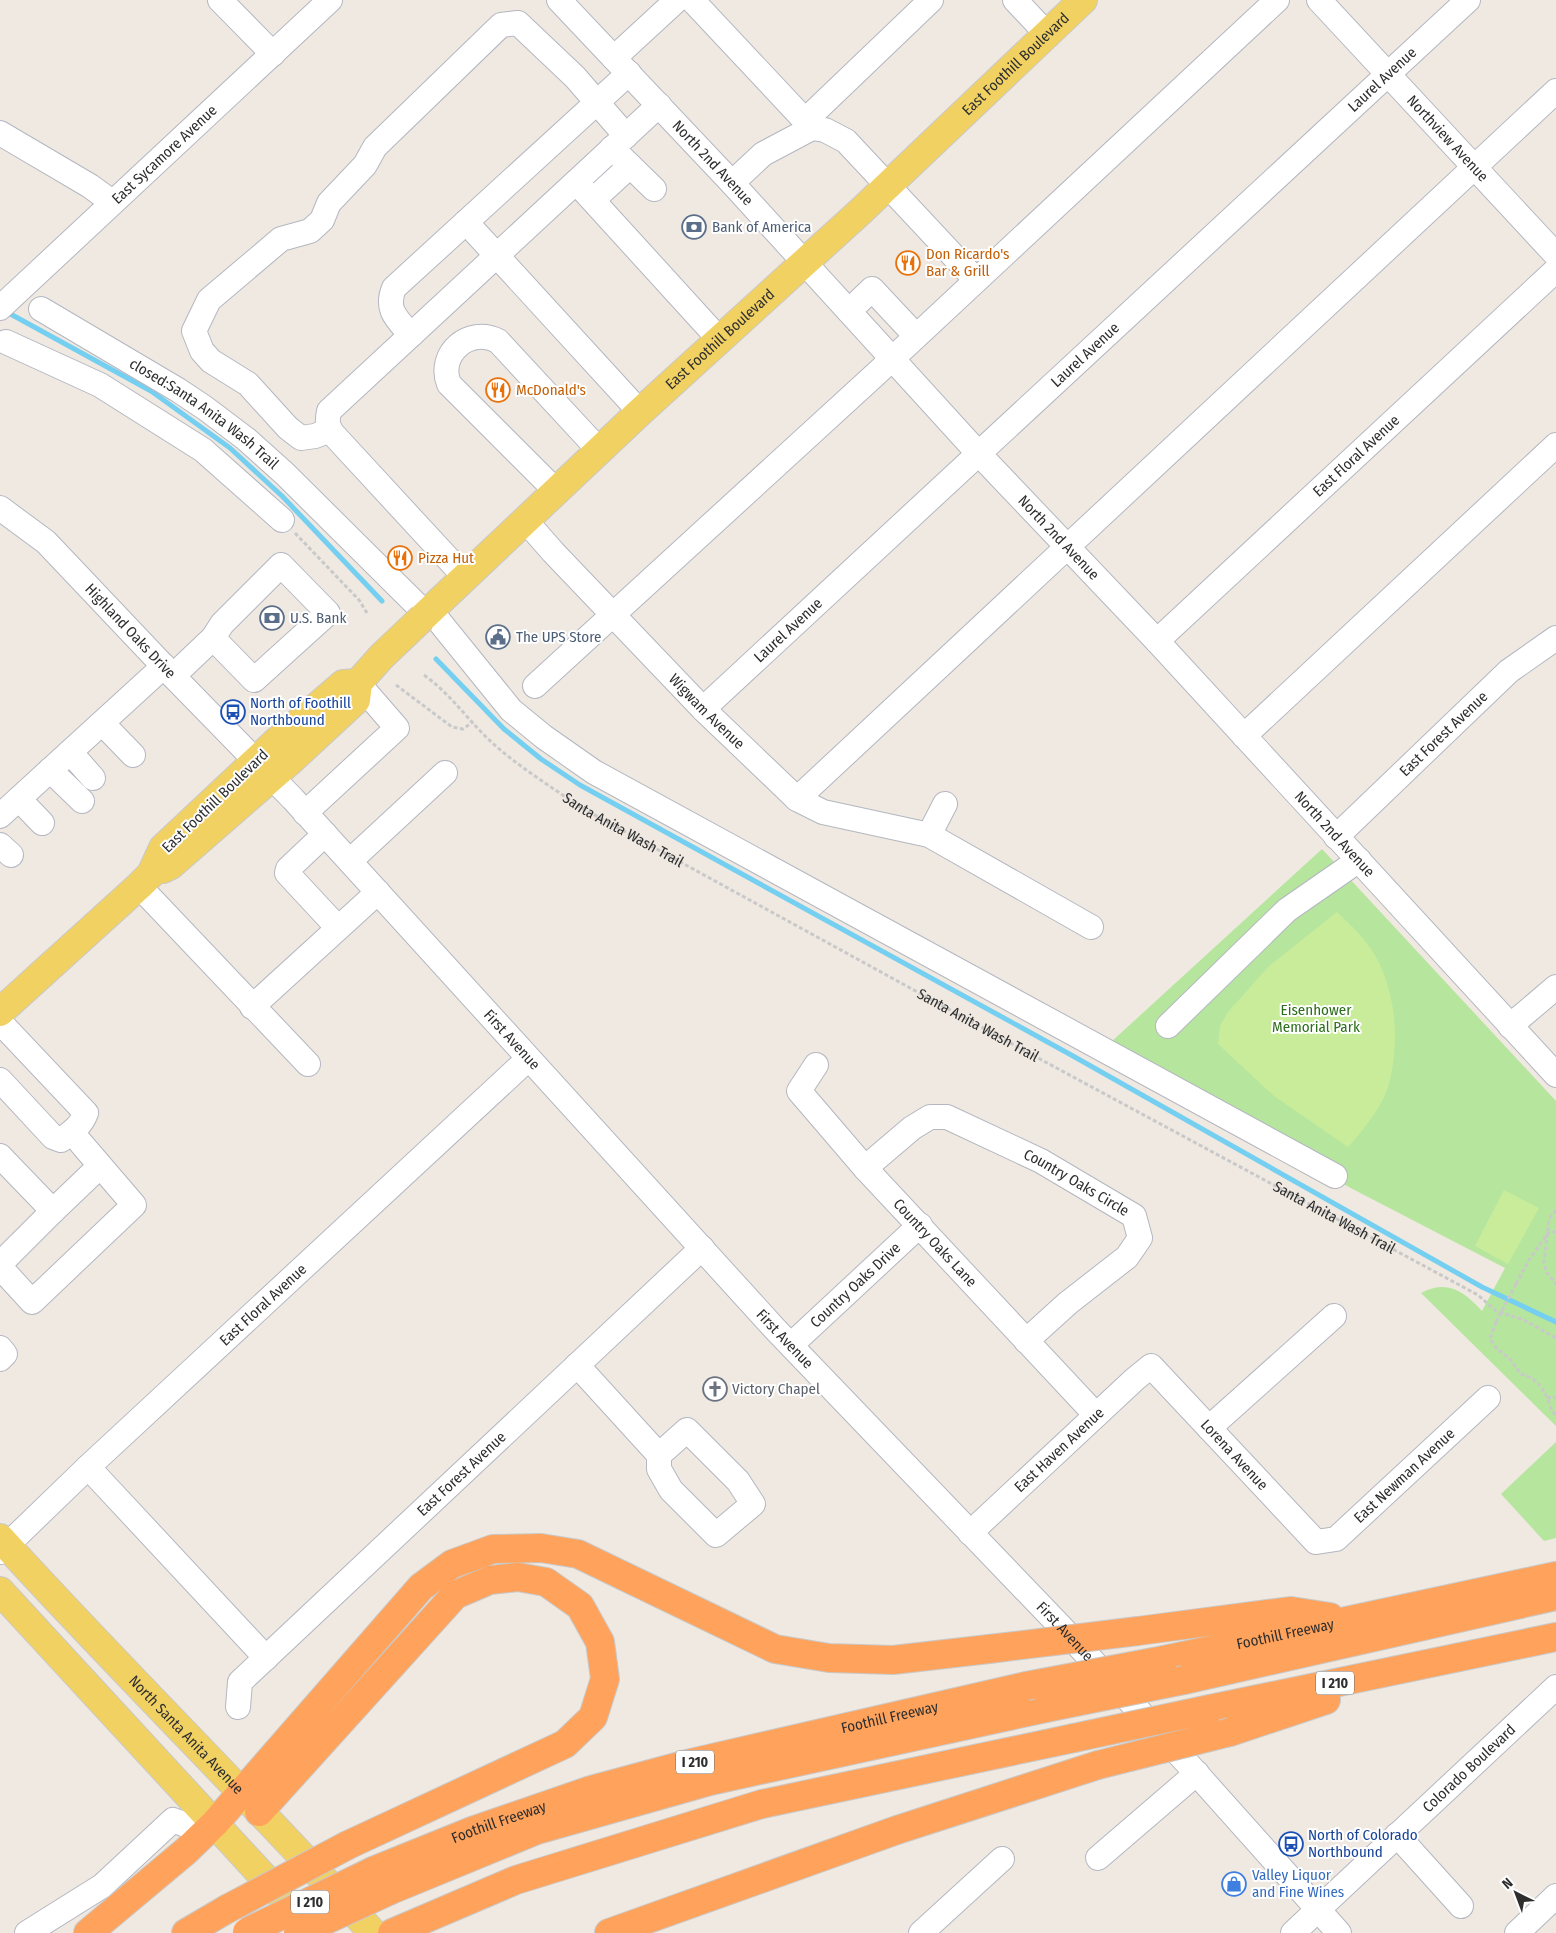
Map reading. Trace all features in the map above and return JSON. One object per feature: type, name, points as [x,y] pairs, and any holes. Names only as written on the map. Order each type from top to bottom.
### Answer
[{"type":"highway","points":[[250,1803],[421,1587],[452,1564],[492,1549],[541,1548],[578,1554],[775,1649],[829,1658],[893,1660],[1291,1611],[1349,1620]]},
{"type":"highway","name":"Foothill Freeway","points":[[246,1933],[382,1881],[472,1831],[590,1790],[690,1763],[1026,1686],[1164,1660],[1556,1576]]},
{"type":"highway","points":[[88,1933],[186,1851],[215,1824],[250,1803],[455,1595],[490,1580],[518,1577],[546,1582],[580,1606],[600,1642],[605,1679],[593,1717],[565,1744],[348,1845],[227,1909],[186,1933]]},
{"type":"highway","points":[[1196,1694],[1556,1596]]},
{"type":"highway","points":[[298,1933],[382,1881],[537,1830],[710,1781],[1059,1722],[1196,1694],[1545,1617]]},
{"type":"highway","name":"I 210","points":[[392,1933],[516,1880],[743,1810],[1059,1722],[1196,1694],[1460,1656],[1556,1637]]},
{"type":"highway","points":[[609,1933],[897,1830],[1098,1765],[1230,1732],[1460,1656]]},
{"type":"main road","name":"East Foothill Boulevard","points":[[0,1012],[145,880],[164,848],[264,769],[343,684],[358,683],[382,656],[599,450],[888,185],[1084,0]]},
{"type":"main road","name":"North Santa Anita Avenue","points":[[2,1545],[309,1862],[373,1933]]},
{"type":"main road","points":[[0,1591],[316,1933]]},
{"type":"street","name":"East Sycamore Avenue","points":[[4,304],[330,0]]},
{"type":"street","name":"North 2nd Avenue","points":[[559,0],[732,183],[979,454],[1157,641],[1556,1075]]},
{"type":"street","points":[[411,335],[395,317],[390,307],[390,299],[394,288],[597,101],[621,66],[677,0]]},
{"type":"street","points":[[692,0],[812,128]]},
{"type":"street","points":[[812,128],[812,114],[932,0]]},
{"type":"street","points":[[1015,0],[1047,34]]},
{"type":"street","points":[[535,686],[892,359],[1277,0]]},
{"type":"street","name":"Northview Avenue","points":[[1319,0],[1556,255]]},
{"type":"street","name":"Laurel Avenue","points":[[703,708],[1468,0]]},
{"type":"street","points":[[226,2],[272,54]]},
{"type":"street","points":[[330,430],[315,436],[301,438],[288,428],[248,384],[211,361],[202,351],[194,331],[209,300],[281,239],[310,231],[322,220],[329,203],[361,170],[375,147],[501,26],[518,23],[575,77],[597,101],[630,166],[654,189]]},
{"type":"street","points":[[797,799],[1556,91]]},
{"type":"street","points":[[466,577],[436,547],[330,430],[327,420],[329,411],[659,105]]},
{"type":"street","points":[[732,183],[763,154],[812,128],[826,130],[846,141],[976,280]]},
{"type":"street","points":[[0,133],[90,186],[112,202]]},
{"type":"street","points":[[593,200],[630,166]]},
{"type":"street","points":[[576,182],[719,339]]},
{"type":"street","points":[[466,222],[640,412]]},
{"type":"street","name":"East Floral Avenue","points":[[1157,641],[1556,270]]},
{"type":"street","points":[[849,311],[872,290],[916,336]]},
{"type":"street","name":"closed:Santa Anita Wash Trail","points":[[41,309],[91,340],[147,371],[205,408],[246,439],[309,498],[426,614],[511,710],[544,737],[594,772],[1335,1176]]},
{"type":"street","points":[[556,491],[450,384],[446,376],[446,367],[450,353],[454,349],[468,338],[481,336],[498,341],[599,450]]},
{"type":"street","points":[[6,342],[100,386],[203,450],[282,520]]},
{"type":"street","points":[[1244,736],[1556,445]]},
{"type":"street","name":"Highland Oaks Drive","points":[[0,508],[46,542],[264,769]]},
{"type":"street","name":"Wigwam Avenue","points":[[525,520],[703,708],[797,799],[823,812],[929,835],[1091,927]]},
{"type":"street","points":[[42,822],[6,808],[102,723],[213,638],[222,624],[281,565],[328,613],[254,680],[213,638]]},
{"type":"street","name":"East Forest Avenue","points":[[1336,837],[1509,671],[1556,638]]},
{"type":"street","points":[[305,813],[397,728],[358,683]]},
{"type":"street","points":[[102,723],[133,755]]},
{"type":"street","points":[[70,752],[93,778]]},
{"type":"street","name":"First Avenue","points":[[264,769],[791,1345],[1063,1629],[1197,1773],[1339,1933]]},
{"type":"street","points":[[50,770],[82,801]]},
{"type":"street","points":[[350,861],[445,772]]},
{"type":"street","points":[[929,835],[945,804]]},
{"type":"street","points":[[325,834],[288,869],[287,874],[338,928]]},
{"type":"street","points":[[1168,1026],[1286,910],[1359,860]]},
{"type":"street","points":[[145,880],[252,1007],[308,1064]]},
{"type":"street","points":[[252,1007],[378,892]]},
{"type":"street","points":[[1510,1026],[1556,987]]},
{"type":"street","points":[[0,1022],[86,1113],[82,1122],[74,1132],[61,1140],[53,1138],[0,1080]]},
{"type":"street","name":"East Floral Avenue","points":[[2,1545],[528,1059]]},
{"type":"street","name":"Country Oaks Lane","points":[[816,1064],[799,1091],[865,1168],[1096,1415]]},
{"type":"street","name":"Country Oaks Circle","points":[[865,1168],[912,1128],[930,1117],[947,1117],[1041,1161],[1134,1216],[1140,1238],[1128,1257],[1068,1303],[1026,1341]]},
{"type":"street","points":[[80,1142],[134,1205],[32,1302],[0,1265],[100,1166]]},
{"type":"street","points":[[0,1156],[53,1211]]},
{"type":"street","name":"Country Oaks Drive","points":[[791,1345],[920,1225]]},
{"type":"street","name":"East Forest Avenue","points":[[238,1708],[240,1682],[702,1248]]},
{"type":"street","points":[[1209,1428],[1334,1316]]},
{"type":"street","points":[[0,1348],[5,1354],[0,1359]]},
{"type":"street","points":[[576,1365],[659,1456]]},
{"type":"street","name":"Lorena Avenue","points":[[1151,1366],[1316,1542]]},
{"type":"street","name":"East Haven Avenue","points":[[970,1533],[1151,1366]]},
{"type":"street","name":"East Newman Avenue","points":[[1316,1542],[1336,1539],[1488,1398]]},
{"type":"street","points":[[88,1467],[266,1658]]},
{"type":"street","name":"Colorado Boulevard","points":[[1293,1933],[1556,1687]]},
{"type":"street","points":[[1098,1858],[1197,1773]]},
{"type":"street","points":[[27,1933],[106,1883],[173,1820],[186,1825]]},
{"type":"street","points":[[1397,1835],[1461,1906]]},
{"type":"street","points":[[921,1933],[1002,1859]]},
{"type":"street","points":[[1516,1933],[1556,1896]]},
{"type":"path","points":[[282,520],[368,613]]},
{"type":"path","name":"Santa Anita Wash Trail","points":[[424,675],[442,688],[487,738],[519,764],[580,807],[1025,1051],[1478,1295],[1496,1311],[1524,1320],[1556,1338]]},
{"type":"path","points":[[396,685],[452,727],[463,729],[473,722]]},
{"type":"path","points":[[1556,1210],[1549,1219],[1544,1263],[1547,1273],[1556,1284]]},
{"type":"path","points":[[1548,1232],[1556,1232]]},
{"type":"path","points":[[1548,1232],[1516,1284],[1496,1322],[1490,1339],[1496,1348],[1509,1358],[1521,1374],[1534,1378],[1547,1398],[1550,1410],[1556,1415]]},
{"type":"path","points":[[1547,1398],[1556,1397]]},
{"type":"green space","name":"Eisenhower Memorial Park","points":[[1322,849],[1556,1101],[1556,1426],[1421,1293],[1439,1287],[1454,1289],[1469,1298],[1482,1311],[1505,1268],[1343,1184],[1347,1174],[1110,1043]]},
{"type":"green space","points":[[1337,912],[1363,939],[1380,964],[1391,999],[1395,1037],[1391,1073],[1384,1098],[1365,1127],[1348,1147],[1274,1096],[1218,1044],[1220,1026],[1228,1012],[1269,966]]},
{"type":"green space","points":[[1504,1190],[1539,1208],[1508,1264],[1475,1246]]},
{"type":"green space","points":[[1556,1442],[1556,1538],[1544,1541],[1501,1494]]},
{"type":"waterway","points":[[5,311],[151,391],[230,448],[282,496],[382,601]]},
{"type":"waterway","points":[[436,659],[504,729],[541,759],[580,785],[1073,1056],[1482,1287],[1556,1322]]},
{"type":"place","name":"Bank of America","points":[[694,227]]},
{"type":"place","name":"Don Ricardo's Bar & Grill","points":[[908,263]]},
{"type":"place","name":"McDonald's","points":[[498,390]]},
{"type":"place","name":"Pizza Hut","points":[[400,558]]},
{"type":"place","name":"U.S. Bank","points":[[272,618]]},
{"type":"place","name":"The UPS Store","points":[[498,637]]},
{"type":"place","name":"North of Foothill Northbound","points":[[233,712]]},
{"type":"place","name":"Victory Chapel","points":[[715,1389]]},
{"type":"place","name":"North of Colorado Northbound","points":[[1291,1844]]},
{"type":"place","name":"Valley Liquor and Fine Wines","points":[[1234,1884]]}]
